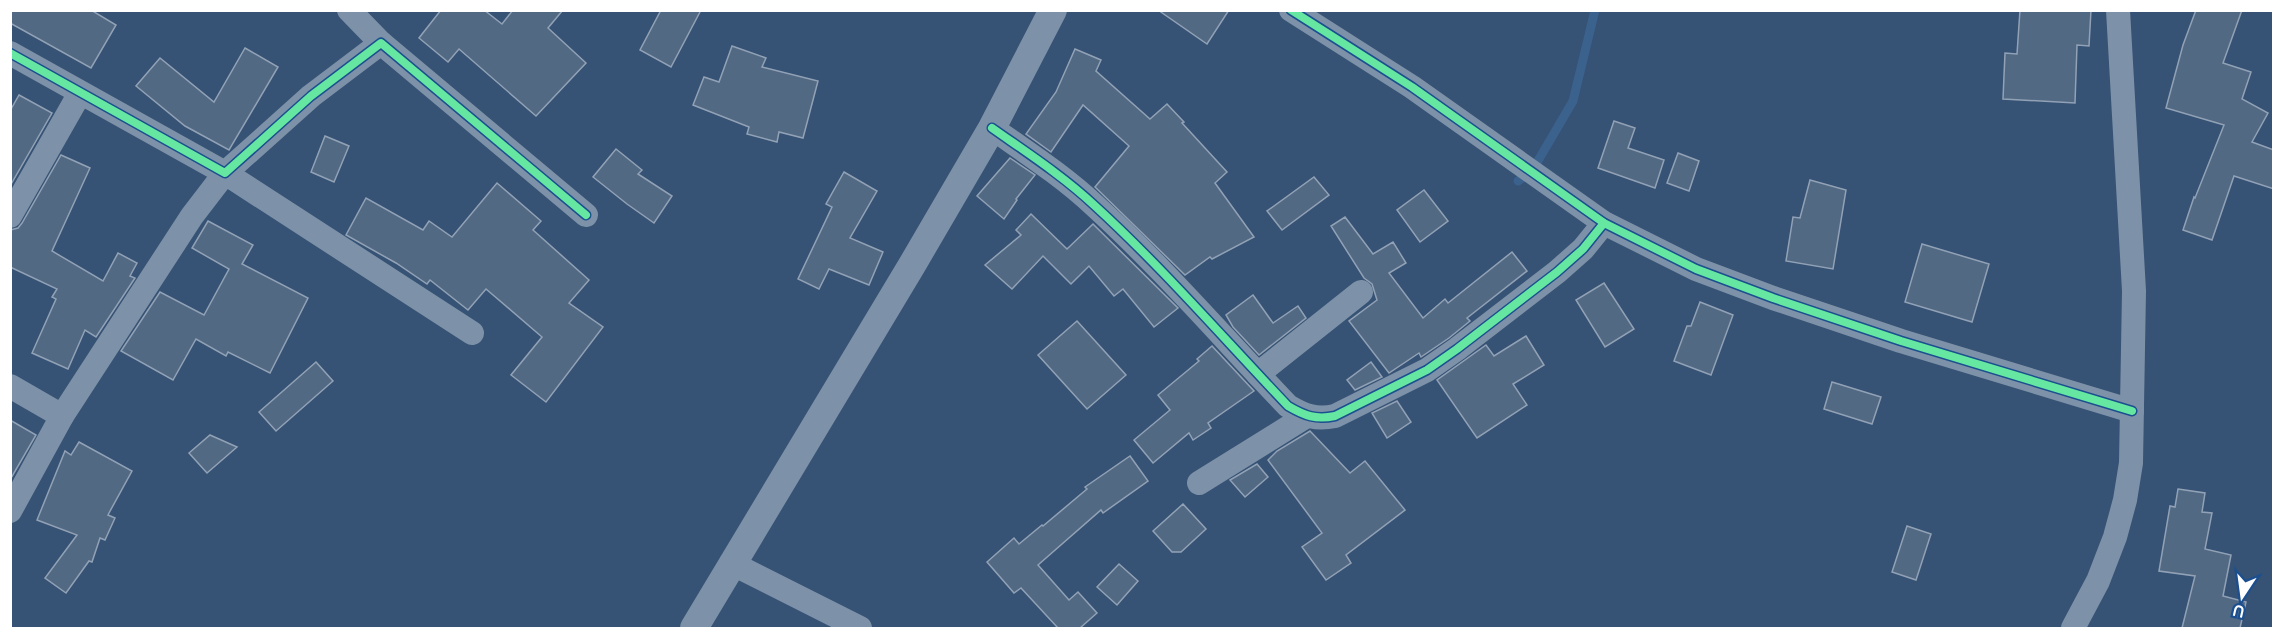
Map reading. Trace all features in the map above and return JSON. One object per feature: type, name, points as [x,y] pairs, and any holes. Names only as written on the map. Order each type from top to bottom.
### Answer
[{"type":"street","points":[[349,10],[381,43],[586,215]]},
{"type":"street","points":[[694,628],[992,128],[1053,10]]},
{"type":"street","points":[[1291,10],[1412,87],[1604,223],[1695,269],[1912,345],[2132,411]]},
{"type":"street","points":[[2073,628],[2098,580],[2117,528],[2131,463],[2134,291],[2118,10]]},
{"type":"street","points":[[10,511],[62,416],[192,216],[225,173],[311,96],[381,43]]},
{"type":"street","points":[[10,53],[225,173],[472,333]]},
{"type":"street","points":[[10,216],[80,93]]},
{"type":"street","points":[[992,128],[1046,166],[1093,204],[1288,406],[1305,417],[1322,419],[1335,416],[1427,370],[1549,279],[1583,249],[1604,223]]},
{"type":"street","points":[[1258,374],[1361,292]]},
{"type":"street","points":[[10,386],[62,416]]},
{"type":"street","points":[[1198,483],[1305,417]]},
{"type":"street","points":[[731,563],[860,628]]},
{"type":"building","points":[[10,10],[91,10],[116,25],[91,68],[10,23]]},
{"type":"building","points":[[441,10],[484,10],[502,24],[513,10],[563,10],[548,28],[586,63],[536,116],[459,49],[448,62],[419,38]]},
{"type":"building","points":[[661,10],[701,10],[671,67],[640,50]]},
{"type":"building","points":[[1158,10],[1229,10],[1207,44]]},
{"type":"building","points":[[2020,10],[2091,10],[2089,46],[2077,45],[2075,103],[2003,99],[2005,53],[2017,54]]},
{"type":"building","points":[[2196,10],[2242,10],[2223,63],[2251,72],[2242,99],[2268,113],[2252,142],[2274,150],[2274,189],[2234,176],[2212,240],[2183,230],[2224,125],[2166,108],[2183,45]]},
{"type":"building","points":[[732,46],[766,58],[762,67],[818,81],[803,138],[779,132],[777,142],[747,134],[749,127],[693,105],[704,77],[719,82]]},
{"type":"building","points":[[245,48],[278,67],[229,150],[185,126],[136,86],[160,58],[214,102]]},
{"type":"building","points":[[1075,49],[1101,60],[1096,71],[1150,119],[1167,104],[1227,172],[1215,183],[1254,237],[1212,259],[1210,257],[1185,275],[1095,187],[1129,146],[1083,105],[1051,152],[1026,134],[1056,92]]},
{"type":"building","points":[[19,95],[52,113],[10,186],[10,111]]},
{"type":"building","points":[[1614,121],[1635,128],[1628,148],[1664,160],[1655,188],[1598,168]]},
{"type":"building","points":[[325,136],[349,146],[334,182],[311,172]]},
{"type":"building","points":[[616,149],[642,170],[638,174],[672,196],[654,223],[593,177]]},
{"type":"building","points":[[1678,153],[1699,161],[1689,191],[1667,183]]},
{"type":"building","points":[[61,155],[90,168],[52,251],[103,281],[118,253],[137,263],[130,276],[135,278],[96,337],[85,330],[68,369],[32,353],[56,299],[52,297],[57,289],[10,267],[10,230],[18,228],[22,223]]},
{"type":"building","points":[[1010,158],[1035,175],[1004,219],[977,196]]},
{"type":"building","points":[[844,172],[877,191],[850,238],[883,252],[869,285],[829,269],[819,289],[798,279],[832,207],[826,204]]},
{"type":"building","points":[[1314,177],[1329,195],[1282,230],[1267,211]]},
{"type":"building","points":[[1810,180],[1846,190],[1833,269],[1786,261],[1793,217],[1800,218]]},
{"type":"building","points":[[497,183],[541,221],[533,230],[589,280],[569,303],[603,327],[546,402],[511,375],[542,337],[486,289],[468,310],[430,280],[427,284],[396,263],[346,235],[366,198],[423,230],[429,221],[452,237]]},
{"type":"building","points":[[1424,190],[1448,221],[1420,242],[1397,210]]},
{"type":"building","points":[[1031,214],[1067,249],[1093,224],[1178,308],[1154,327],[1123,289],[1114,296],[1089,266],[1071,284],[1043,256],[1012,289],[985,265],[1021,235],[1016,230]]},
{"type":"building","points":[[1345,217],[1373,254],[1393,242],[1406,263],[1389,273],[1423,318],[1445,299],[1448,303],[1512,252],[1527,271],[1467,318],[1470,321],[1449,338],[1421,357],[1419,353],[1389,373],[1349,321],[1377,300],[1372,284],[1364,278],[1331,226]]},
{"type":"building","points":[[208,221],[253,245],[242,264],[308,298],[270,373],[228,352],[226,356],[196,339],[173,380],[121,351],[160,292],[204,315],[229,269],[192,248]]},
{"type":"building","points":[[1922,244],[1989,264],[1972,322],[1905,302]]},
{"type":"building","points":[[1604,283],[1634,329],[1605,347],[1576,300]]},
{"type":"building","points":[[1253,295],[1273,323],[1298,306],[1306,318],[1259,355],[1233,327],[1226,315]]},
{"type":"building","points":[[1700,302],[1733,315],[1711,375],[1674,361],[1687,326],[1691,326]]},
{"type":"building","points":[[1077,321],[1126,375],[1087,409],[1038,355]]},
{"type":"building","points":[[1526,336],[1544,365],[1513,384],[1527,405],[1477,438],[1437,380],[1486,345],[1494,356]]},
{"type":"building","points":[[1212,346],[1254,391],[1208,423],[1211,428],[1193,440],[1189,433],[1153,463],[1134,440],[1170,410],[1158,395],[1199,361],[1197,359]]},
{"type":"building","points":[[316,362],[333,381],[276,431],[259,412]]},
{"type":"building","points":[[1371,362],[1382,377],[1355,390],[1347,380]]},
{"type":"building","points":[[1832,382],[1881,397],[1872,424],[1824,409]]},
{"type":"building","points":[[1397,401],[1411,422],[1387,438],[1372,413]]},
{"type":"building","points":[[10,420],[36,435],[10,480]]},
{"type":"building","points":[[1310,431],[1350,473],[1365,461],[1405,510],[1346,555],[1351,563],[1326,580],[1302,547],[1322,533],[1268,460],[1277,451]]},
{"type":"building","points":[[210,435],[237,447],[207,473],[189,453]]},
{"type":"building","points":[[79,442],[132,471],[108,515],[115,518],[105,540],[100,538],[92,562],[89,561],[66,593],[45,578],[77,535],[37,520],[65,451],[71,455]]},
{"type":"building","points":[[1130,456],[1148,481],[1103,513],[1101,510],[1038,565],[1069,600],[1078,592],[1097,613],[1080,628],[1058,628],[1021,588],[1014,593],[987,562],[1014,538],[1019,544],[1087,489],[1085,487]]},
{"type":"building","points":[[1257,464],[1268,477],[1245,497],[1230,480]]},
{"type":"building","points":[[2178,489],[2205,493],[2202,512],[2212,513],[2205,549],[2231,555],[2223,596],[2246,602],[2240,628],[2182,628],[2195,576],[2159,571],[2170,506],[2175,507]]},
{"type":"building","points":[[1183,504],[1206,529],[1181,552],[1172,552],[1153,531]]},
{"type":"building","points":[[1907,526],[1931,534],[1916,580],[1892,572]]},
{"type":"building","points":[[1119,564],[1138,581],[1117,605],[1097,587]]},
{"type":"waterway","points":[[1518,181],[1532,171],[1573,101],[1595,10]]},
{"type":"cycle path","points":[[1291,10],[1412,87],[1604,223],[1696,269],[1773,298],[1901,341],[2132,411]]},
{"type":"cycle path","points":[[10,53],[225,173],[311,96],[381,43],[586,215]]},
{"type":"cycle path","points":[[992,128],[1082,194],[1169,279],[1288,406],[1305,415],[1316,417],[1335,416],[1427,370],[1557,272],[1583,249],[1604,223]]}]
